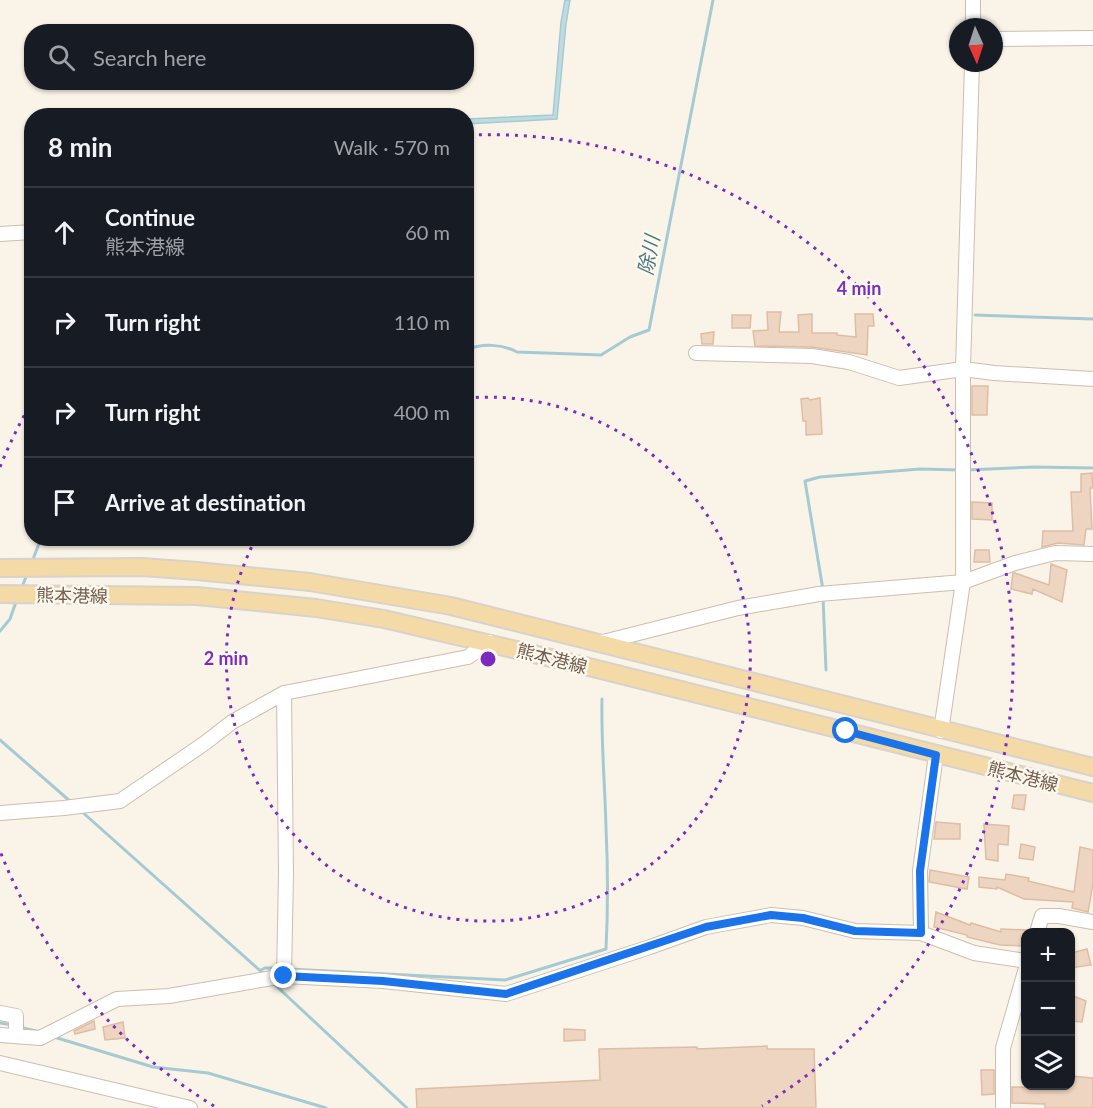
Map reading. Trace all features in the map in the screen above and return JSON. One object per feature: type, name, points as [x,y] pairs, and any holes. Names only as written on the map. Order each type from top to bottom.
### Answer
[{"type":"main road","name":"熊本港線","points":[[0,568],[134,567],[208,572],[346,587],[451,606],[941,731],[1093,767]]},
{"type":"main road","points":[[134,567],[135,596]]},
{"type":"main road","name":"熊本港線","points":[[0,594],[197,596],[316,608],[384,619],[489,642],[1093,793]]},
{"type":"street","points":[[973,0],[973,18]]},
{"type":"street","points":[[1003,39],[1093,38]]},
{"type":"street","points":[[941,731],[963,582],[963,369],[972,72]]},
{"type":"street","points":[[0,234],[24,232]]},
{"type":"street","points":[[696,353],[812,356],[849,362],[899,378],[963,369],[1093,379]]},
{"type":"street","points":[[599,643],[738,608],[819,594],[963,582],[1015,562],[1055,553],[1093,554]]},
{"type":"street","points":[[0,813],[120,801],[232,722],[284,693],[468,657],[489,642]]},
{"type":"street","points":[[284,693],[284,976]]},
{"type":"street","points":[[921,933],[920,871],[936,755]]},
{"type":"street","points":[[0,1035],[40,1038],[117,999],[170,996],[284,976],[383,981],[506,994],[706,927],[771,915],[803,918],[855,931],[921,933],[974,953],[1021,960]]},
{"type":"street","points":[[1038,928],[1042,916],[1059,916],[1093,922]]},
{"type":"street","points":[[1003,1108],[1003,1048],[1022,982]]},
{"type":"street","points":[[0,1012],[16,1016],[16,1035]]},
{"type":"street","points":[[0,1063],[190,1108]]},
{"type":"water","points":[[565,0],[570,0],[557,119],[474,124],[474,119],[553,115]]},
{"type":"building","points":[[767,312],[781,312],[779,332],[799,332],[798,315],[812,314],[812,333],[837,333],[837,335],[856,337],[855,314],[873,314],[874,326],[868,326],[867,355],[812,347],[755,346],[753,331],[768,330]]},
{"type":"building","points":[[732,315],[751,315],[750,328],[732,328]]},
{"type":"building","points":[[714,332],[713,344],[702,344],[701,334]]},
{"type":"building","points":[[972,386],[988,386],[987,415],[972,415]]},
{"type":"building","points":[[820,398],[822,434],[806,435],[806,421],[803,421],[801,399],[810,400]]},
{"type":"building","points":[[1092,473],[1093,488],[1090,488],[1092,529],[1086,529],[1084,545],[1058,543],[1042,547],[1043,531],[1073,531],[1071,492],[1081,492],[1081,474]]},
{"type":"building","points":[[972,502],[992,503],[992,520],[972,519]]},
{"type":"building","points":[[975,550],[989,550],[990,562],[974,562]]},
{"type":"building","points":[[1051,564],[1067,570],[1062,602],[1033,589],[1032,594],[1011,589],[1013,573],[1049,585]]},
{"type":"building","points":[[1014,795],[1026,795],[1024,810],[1012,808]]},
{"type":"building","points":[[936,822],[960,824],[960,839],[934,839]]},
{"type":"building","points":[[984,824],[1009,826],[1008,845],[998,844],[998,861],[986,859]]},
{"type":"building","points":[[1021,844],[1035,847],[1033,860],[1019,858]]},
{"type":"building","points":[[1080,847],[1093,850],[1093,884],[1088,912],[1072,908],[1073,902],[1024,899],[997,887],[997,889],[979,887],[979,877],[1005,880],[1006,874],[1029,878],[1028,881],[1074,892]]},
{"type":"building","points":[[930,870],[969,877],[967,889],[929,882]]},
{"type":"building","points":[[936,912],[970,925],[971,923],[1001,932],[1001,929],[1021,930],[1021,946],[1000,945],[934,927]]},
{"type":"building","points":[[1087,949],[1091,965],[1075,967],[1075,952]]},
{"type":"building","points":[[1075,997],[1086,1001],[1082,1022],[1075,1021]]},
{"type":"building","points":[[94,1021],[95,1029],[75,1034],[74,1031]]},
{"type":"building","points":[[123,1022],[125,1038],[105,1040],[103,1027]]},
{"type":"building","points":[[564,1029],[585,1030],[585,1040],[564,1041]]},
{"type":"building","points":[[767,1046],[767,1049],[814,1049],[816,1108],[417,1108],[416,1089],[600,1080],[599,1049]]},
{"type":"building","points":[[981,1070],[994,1070],[994,1094],[982,1095]]},
{"type":"building","points":[[1075,1076],[1093,1078],[1093,1108],[1045,1108],[1045,1104],[1012,1103],[1012,1087],[1021,1087],[1021,1090],[1075,1090]]},
{"type":"waterway","name":"除川","points":[[474,348],[492,345],[517,352],[601,355],[630,337],[649,330],[713,0]]},
{"type":"waterway","points":[[975,315],[1093,319]]},
{"type":"waterway","points":[[966,470],[1034,467],[1093,468]]},
{"type":"waterway","points":[[823,590],[805,481],[820,477],[920,469],[960,470]]},
{"type":"waterway","name":"除川","points":[[32,562],[38,546]]},
{"type":"waterway","name":"除川","points":[[21,590],[27,574]]},
{"type":"waterway","points":[[823,597],[826,670]]},
{"type":"waterway","name":"除川","points":[[0,631],[10,619],[17,599]]},
{"type":"waterway","points":[[289,969],[505,980],[606,949],[607,874],[602,699]]},
{"type":"waterway","points":[[0,740],[71,802]]},
{"type":"waterway","points":[[80,810],[265,975]]},
{"type":"waterway","points":[[261,970],[279,968]]},
{"type":"waterway","points":[[272,982],[407,1108]]},
{"type":"waterway","points":[[0,1023],[13,1025]]},
{"type":"waterway","points":[[19,1027],[36,1031]]},
{"type":"waterway","points":[[54,1037],[153,1067],[208,1073],[326,1108]]},
{"type":"route","points":[[284,976],[383,981],[506,994],[706,927],[771,915],[803,918],[855,931],[921,933],[920,871],[936,755],[846,731]]}]
